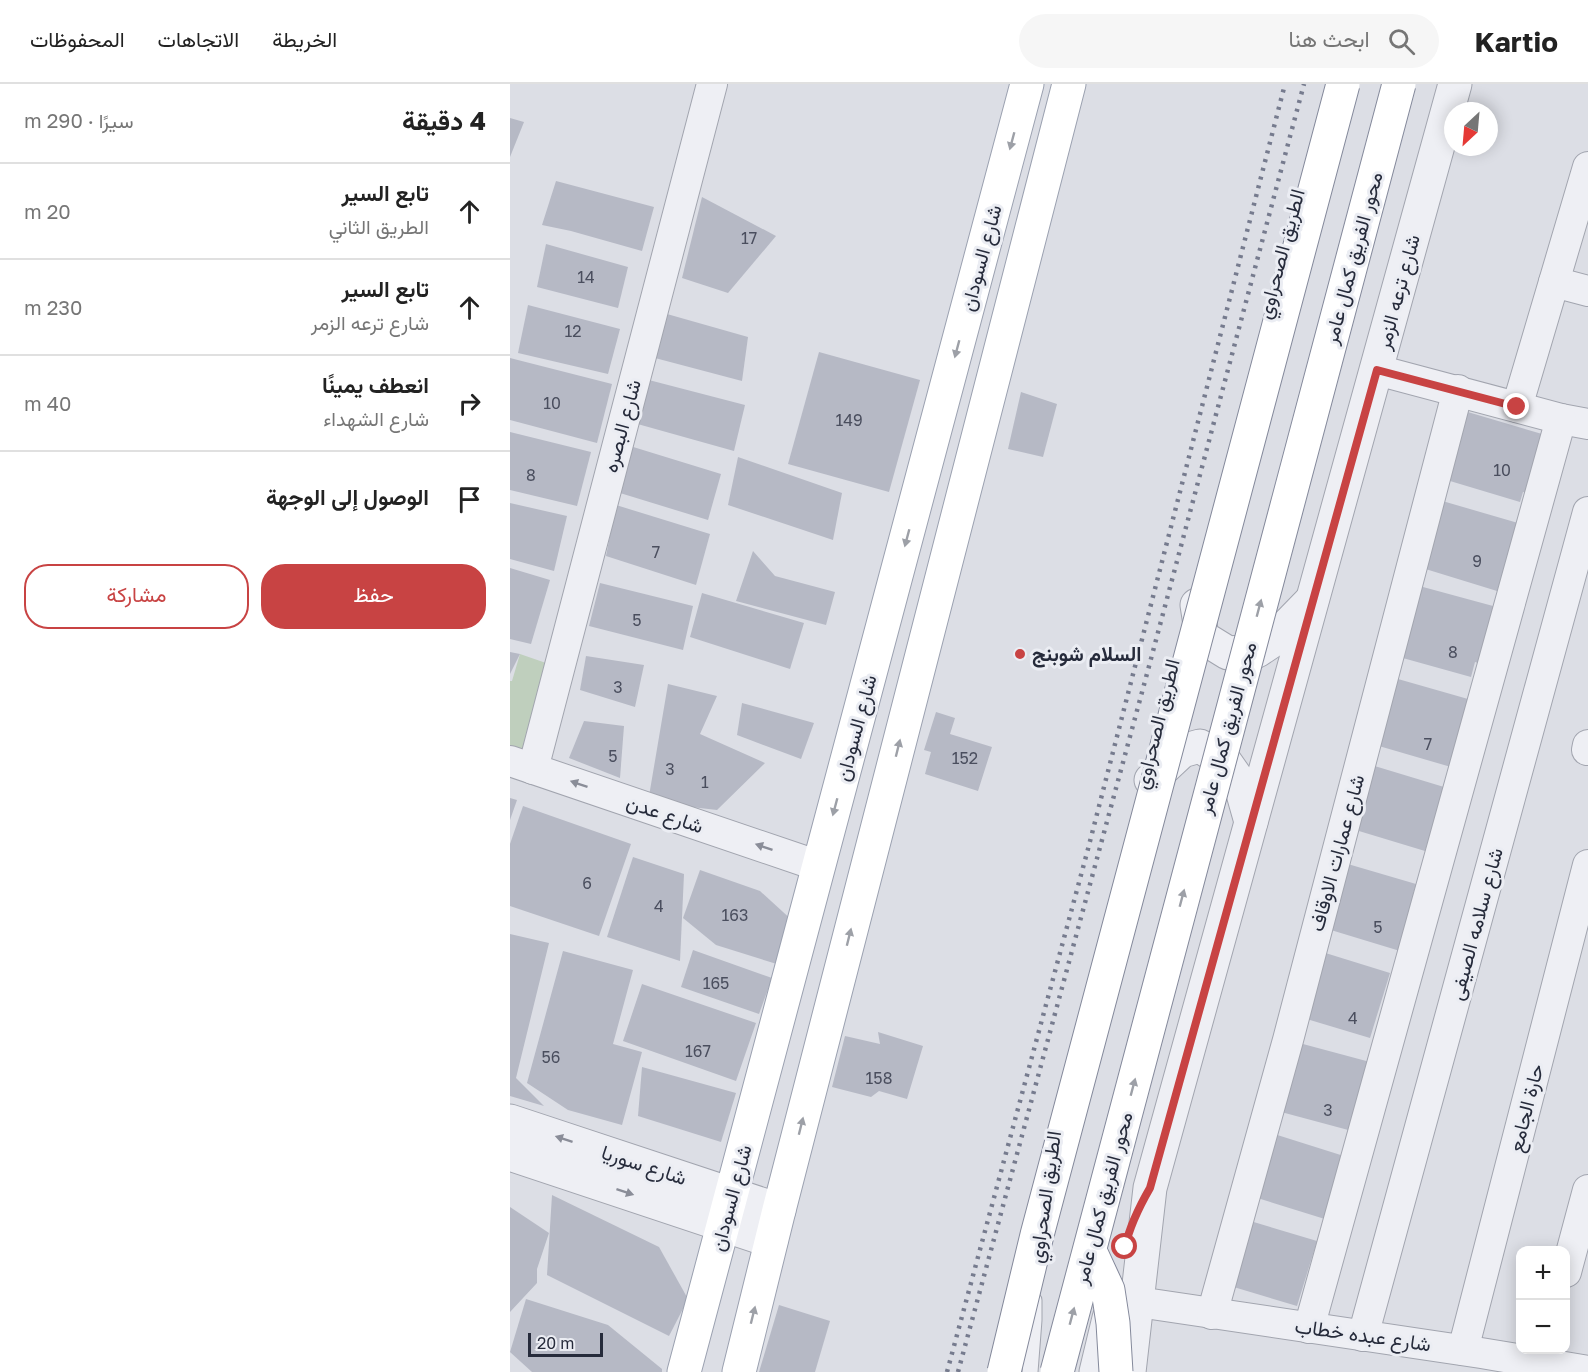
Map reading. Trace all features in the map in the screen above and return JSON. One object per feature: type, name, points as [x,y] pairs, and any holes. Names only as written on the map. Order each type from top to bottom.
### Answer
[{"type":"main road","name":"شارع السودان","points":[[684,1372],[1027,84]]},
{"type":"main road","points":[[739,1371],[1069,84]]},
{"type":"main road","points":[[1004,1372],[1037,1235],[1343,84]]},
{"type":"main road","name":"محور الفريق كمال عامر","points":[[1057,1372],[1399,84]]},
{"type":"main road","points":[[1090,1251],[1108,1290],[1116,1372]]},
{"type":"street","name":"شارع البصره","points":[[522,765],[712,84]]},
{"type":"street","name":"شارع ترعه الزمر","points":[[1129,1372],[1150,1188],[1455,84]]},
{"type":"street","points":[[1517,407],[1588,166]]},
{"type":"street","points":[[1554,282],[1588,291]]},
{"type":"street","points":[[1309,1328],[1575,422],[1377,370]]},
{"type":"street","name":"شارع عمارات الاوقاف","points":[[1212,1314],[1288,1040],[1458,390]]},
{"type":"street","name":"شارع سلامه الصيفى","points":[[1363,1336],[1588,512]]},
{"type":"street","points":[[1192,588],[1202,637],[1228,653],[1257,651],[1272,642],[1314,598]]},
{"type":"street","points":[[1141,789],[1182,751],[1200,746],[1226,764],[1240,783],[1251,822]]},
{"type":"street","name":"شارع عدن","points":[[522,765],[819,866]]},
{"type":"street","name":"حارة الجامع","points":[[1474,1358],[1588,865]]},
{"type":"street","name":"شارع سوريا","points":[[510,1120],[728,1210]]},
{"type":"street","name":"شارع سوريا","points":[[510,1154],[728,1210],[775,1225]]},
{"type":"street","points":[[1096,1372],[1130,1229],[1139,1206],[1150,1188]]},
{"type":"street","points":[[1570,1257],[1588,1190]]},
{"type":"street","name":"شارع عبده خطاب","points":[[1138,1302],[1363,1336],[1474,1358],[1543,1356],[1588,1371]]},
{"type":"lane","points":[[1185,617],[1192,588]]},
{"type":"lane","name":"الطريق الصحراوي","points":[[1030,1372],[1034,1320],[1034,1260],[1048,1153],[1153,743]]},
{"type":"green space","points":[[520,654],[546,663],[521,756],[510,752],[510,681],[512,681]]},
{"type":"building","points":[[510,118],[524,122],[510,157]]},
{"type":"building","points":[[556,181],[654,207],[642,251],[542,225]]},
{"type":"building","points":[[702,197],[776,236],[728,293],[682,278]]},
{"type":"building","points":[[546,244],[628,267],[618,308],[537,287]]},
{"type":"building","points":[[528,305],[620,329],[608,374],[518,353]]},
{"type":"building","points":[[667,314],[748,337],[742,381],[655,358]]},
{"type":"building","points":[[819,352],[920,380],[889,492],[788,464]]},
{"type":"building","points":[[510,358],[612,384],[597,443],[510,420]]},
{"type":"building","points":[[645,379],[745,405],[734,451],[634,423]]},
{"type":"building","points":[[1021,392],[1057,404],[1043,457],[1008,449]]},
{"type":"building","points":[[1461,410],[1542,434],[1532,494],[1523,492],[1520,502],[1440,478]]},
{"type":"building","points":[[510,432],[591,452],[577,506],[510,490]]},
{"type":"building","points":[[630,446],[721,474],[708,520],[620,493]]},
{"type":"building","points":[[738,457],[842,493],[833,540],[728,505]]},
{"type":"building","points":[[1439,500],[1518,523],[1508,577],[1502,575],[1497,591],[1419,567]]},
{"type":"building","points":[[510,503],[567,516],[554,571],[510,559]]},
{"type":"building","points":[[616,505],[710,534],[696,585],[606,556]]},
{"type":"building","points":[[753,551],[775,576],[835,592],[826,625],[736,601]]},
{"type":"building","points":[[510,568],[550,580],[531,644],[510,639]]},
{"type":"building","points":[[600,583],[693,606],[683,650],[589,626]]},
{"type":"building","points":[[1412,584],[1493,606],[1490,619],[1496,621],[1484,665],[1475,662],[1471,677],[1392,655]]},
{"type":"building","points":[[702,593],[804,623],[790,669],[690,637]]},
{"type":"building","points":[[510,652],[520,654],[510,674]]},
{"type":"building","points":[[586,656],[644,665],[635,707],[580,690]]},
{"type":"building","points":[[1391,677],[1468,699],[1451,767],[1372,744]]},
{"type":"building","points":[[668,684],[717,696],[700,734],[765,763],[717,810],[648,802]]},
{"type":"building","points":[[742,703],[814,723],[801,759],[737,735]]},
{"type":"building","points":[[936,712],[955,718],[950,734],[992,747],[978,791],[925,774],[931,752],[924,750]]},
{"type":"building","points":[[584,721],[624,726],[620,778],[569,758]]},
{"type":"building","points":[[1368,764],[1444,787],[1436,846],[1427,844],[1425,851],[1349,828]]},
{"type":"building","points":[[510,798],[517,800],[510,820]]},
{"type":"building","points":[[523,806],[631,844],[599,936],[510,906],[510,844]]},
{"type":"building","points":[[633,857],[684,874],[680,961],[607,937]]},
{"type":"building","points":[[1341,862],[1416,884],[1413,894],[1423,896],[1400,951],[1321,927]]},
{"type":"building","points":[[700,870],[760,891],[794,922],[780,965],[716,945],[683,918]]},
{"type":"building","points":[[510,934],[549,943],[516,1078],[544,1106],[510,1096]]},
{"type":"building","points":[[693,950],[772,978],[759,1014],[681,987]]},
{"type":"building","points":[[563,951],[633,970],[613,1044],[642,1052],[622,1125],[568,1110],[527,1083]]},
{"type":"building","points":[[1319,951],[1390,973],[1370,1038],[1300,1017]]},
{"type":"building","points":[[642,984],[756,1023],[736,1081],[623,1041]]},
{"type":"building","points":[[878,1032],[923,1046],[907,1099],[879,1091],[871,1097],[832,1087],[845,1036],[880,1044]]},
{"type":"building","points":[[1288,1040],[1370,1062],[1352,1131],[1270,1109]]},
{"type":"building","points":[[642,1067],[736,1093],[721,1142],[638,1116]]},
{"type":"building","points":[[1271,1133],[1347,1157],[1328,1220],[1251,1196]]},
{"type":"building","points":[[552,1195],[659,1247],[688,1299],[669,1336],[547,1275]]},
{"type":"building","points":[[510,1207],[549,1233],[537,1269],[537,1283],[510,1312]]},
{"type":"building","points":[[1247,1220],[1317,1241],[1297,1306],[1227,1285]]},
{"type":"building","points":[[526,1299],[608,1325],[662,1369],[662,1372],[532,1372],[510,1352]]},
{"type":"building","points":[[779,1305],[830,1321],[815,1372],[759,1372]]},
{"type":"railway","points":[[947,1372],[1088,849],[1285,84]]},
{"type":"railway","points":[[958,1372],[1304,84]]},
{"type":"place","name":"السلام شوبنج","points":[[1020,654]]},
{"type":"route","points":[[1125,1247],[1139,1206],[1150,1188],[1377,370],[1517,407]]}]
